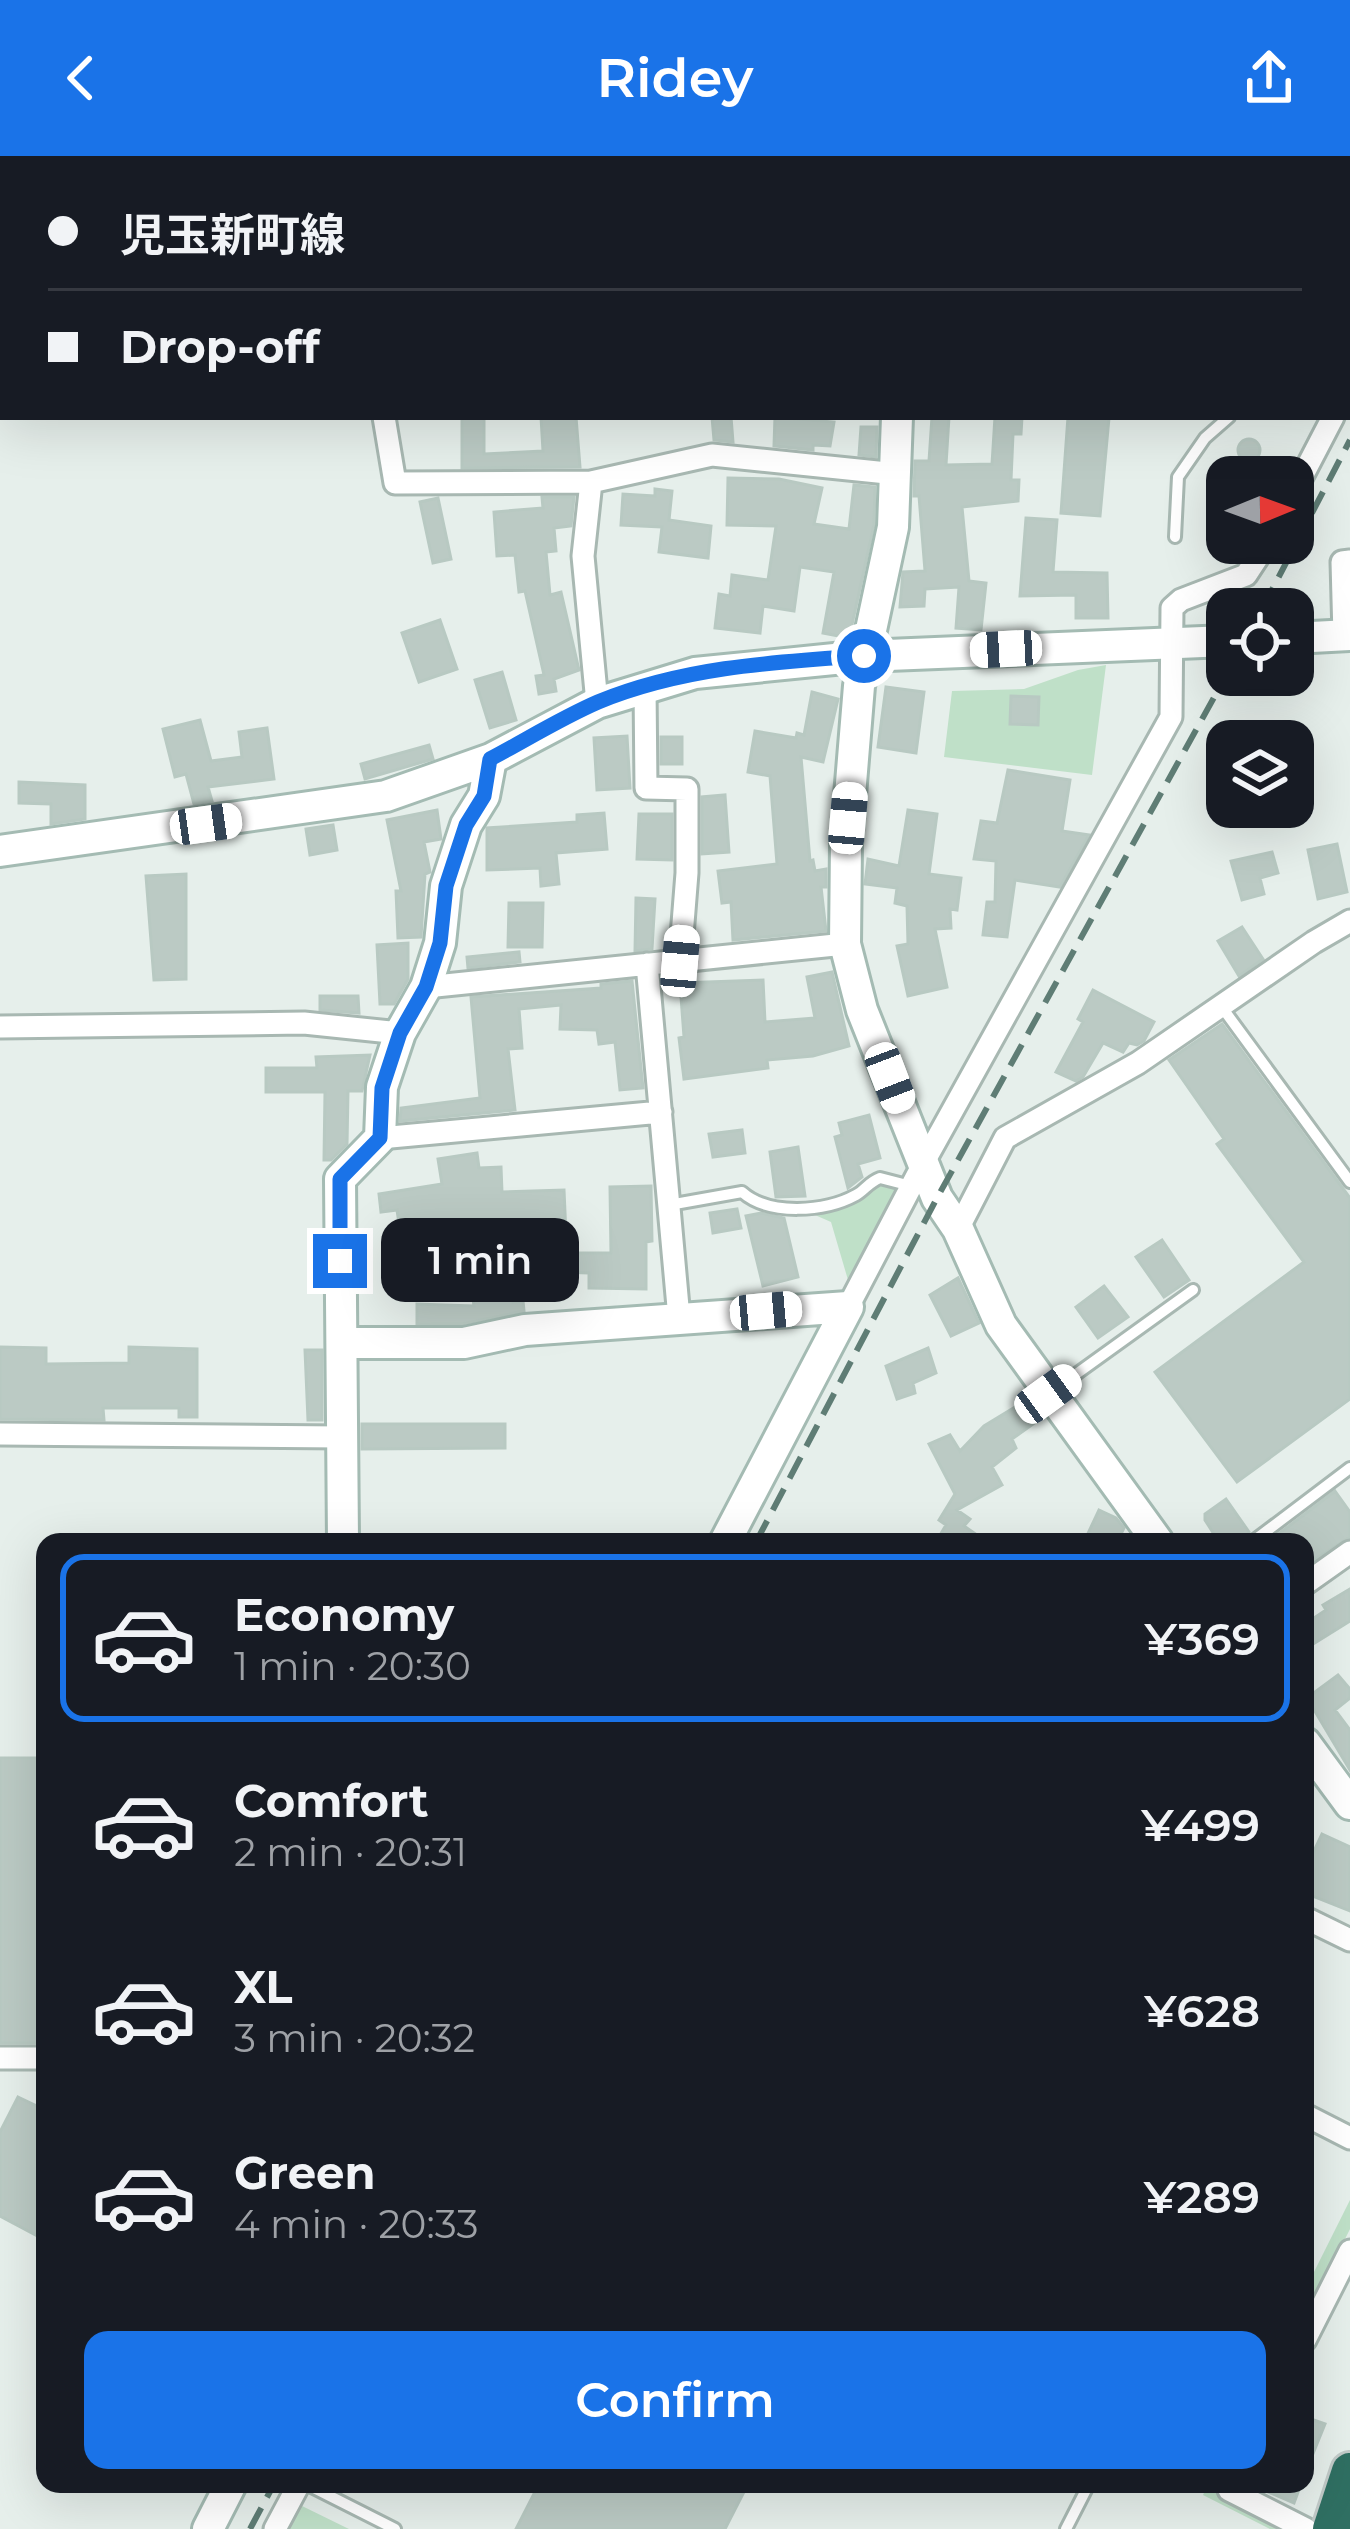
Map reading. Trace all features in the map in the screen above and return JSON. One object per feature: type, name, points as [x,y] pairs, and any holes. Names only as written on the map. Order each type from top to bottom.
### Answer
[{"type":"highway","points":[[1331,2529],[1350,2471]]},
{"type":"street","points":[[384,420],[395,483],[591,482],[712,455],[897,474]]},
{"type":"street","points":[[897,420],[893,527],[864,656],[846,844],[845,944],[917,1174],[958,1229],[1001,1325],[1151,1533]]},
{"type":"street","points":[[1313,456],[1331,420]]},
{"type":"street","points":[[591,482],[583,556],[597,703]]},
{"type":"street","points":[[1314,637],[1347,635],[1342,562],[1350,561]]},
{"type":"street","points":[[730,1533],[917,1174],[1172,717],[1171,612],[1175,604],[1246,575],[1253,564]]},
{"type":"street","points":[[0,851],[386,796],[490,759],[597,703],[695,673],[864,656],[1206,641]]},
{"type":"street","points":[[645,687],[646,788],[687,788],[688,873],[680,961]]},
{"type":"street","points":[[380,1138],[382,1088],[400,1033],[426,987],[440,943],[446,886],[466,825],[484,796],[490,759]]},
{"type":"street","points":[[958,1229],[1005,1138],[1138,1063],[1350,921]]},
{"type":"street","points":[[426,987],[845,944]]},
{"type":"street","points":[[647,964],[679,1318]]},
{"type":"street","points":[[0,1027],[304,1023],[400,1033]]},
{"type":"street","points":[[343,1533],[340,1179],[380,1138],[661,1112]]},
{"type":"street","points":[[342,1342],[464,1343],[525,1330],[848,1307]]},
{"type":"street","points":[[0,1434],[342,1437]]},
{"type":"street","points":[[1314,1578],[1350,1552]]},
{"type":"street","points":[[1314,1749],[1340,1768],[1350,1804]]},
{"type":"street","points":[[1314,1922],[1350,1940]]},
{"type":"street","points":[[0,2058],[36,2058]]},
{"type":"street","points":[[1314,2119],[1350,2138]]},
{"type":"street","points":[[1314,2322],[1350,2251]]},
{"type":"street","points":[[208,2529],[226,2493]]},
{"type":"street","points":[[275,2529],[297,2493]]},
{"type":"street","points":[[1235,2493],[1306,2529]]},
{"type":"lane","points":[[1175,536],[1178,477],[1205,438],[1228,420]]},
{"type":"lane","points":[[1221,1006],[1350,1182]]},
{"type":"lane","points":[[670,1205],[742,1192],[753,1202],[799,1208],[856,1195],[880,1178],[917,1174]]},
{"type":"lane","points":[[1048,1394],[1193,1290]]},
{"type":"lane","points":[[1264,1533],[1350,1468]]},
{"type":"lane","points":[[321,2493],[395,2529]]},
{"type":"lane","points":[[1066,2529],[1084,2493]]},
{"type":"green space","points":[[1106,665],[1092,775],[944,757],[952,691],[1024,689]]},
{"type":"green space","points":[[870,1182],[911,1186],[853,1297],[831,1222],[799,1208],[835,1202]]},
{"type":"green space","points":[[1350,2200],[1350,2229],[1314,2301],[1314,2272]]},
{"type":"green space","points":[[1236,2493],[1290,2529],[1270,2529],[1203,2495]]},
{"type":"green space","points":[[300,2505],[349,2529],[287,2529]]},
{"type":"building","points":[[462,420],[484,420],[484,454],[543,451],[541,420],[576,420],[580,467],[462,468]]},
{"type":"building","points":[[712,420],[731,420],[733,442],[714,440]]},
{"type":"building","points":[[775,420],[834,422],[830,446],[813,445],[813,450],[774,446]]},
{"type":"building","points":[[932,420],[949,420],[946,465],[992,464],[995,420],[1022,420],[1021,434],[1013,434],[1011,480],[1019,480],[1018,501],[962,507],[969,581],[986,583],[981,630],[956,628],[959,587],[925,589],[924,606],[900,607],[903,572],[925,571],[919,496],[914,496],[915,461],[929,461]]},
{"type":"building","points":[[1068,420],[1109,420],[1100,516],[1061,513]]},
{"type":"building","points":[[861,427],[877,427],[876,457],[859,455]]},
{"type":"building","points":[[1241,442],[1257,442],[1258,456],[1240,456]]},
{"type":"building","points":[[728,478],[779,479],[822,488],[814,524],[849,529],[854,485],[875,487],[874,525],[849,638],[823,633],[834,572],[800,567],[794,611],[763,606],[760,633],[715,628],[719,594],[730,596],[732,575],[768,580],[776,526],[727,525]]},
{"type":"building","points":[[655,489],[672,491],[669,520],[711,526],[708,558],[659,552],[662,527],[621,525],[623,494],[655,496]]},
{"type":"building","points":[[542,497],[574,497],[571,526],[554,528],[556,551],[546,552],[550,595],[561,592],[579,670],[554,679],[556,691],[539,694],[536,676],[544,675],[525,591],[519,592],[515,555],[497,556],[494,512],[543,508]]},
{"type":"building","points":[[438,498],[451,559],[433,563],[420,502]]},
{"type":"building","points":[[1026,518],[1057,520],[1053,572],[1107,573],[1108,618],[1076,618],[1076,595],[1020,596]]},
{"type":"building","points":[[440,620],[457,669],[419,682],[402,633]]},
{"type":"building","points":[[502,672],[516,720],[490,728],[475,680]]},
{"type":"building","points":[[886,687],[924,692],[916,753],[878,747]]},
{"type":"building","points":[[812,692],[838,699],[823,762],[801,757],[810,861],[815,871],[826,869],[826,887],[821,887],[826,931],[733,940],[731,902],[722,903],[718,871],[777,864],[770,776],[748,772],[755,731],[796,738],[797,733],[804,735]]},
{"type":"building","points":[[1011,696],[1039,697],[1038,725],[1010,724]]},
{"type":"building","points":[[200,720],[211,761],[242,757],[239,732],[267,728],[274,779],[208,787],[212,801],[194,804],[186,774],[175,777],[163,729]]},
{"type":"building","points":[[627,736],[630,788],[597,790],[594,738]]},
{"type":"building","points":[[661,737],[682,737],[682,764],[661,764]]},
{"type":"building","points":[[429,745],[433,759],[365,779],[361,764]]},
{"type":"building","points":[[1008,770],[1070,780],[1062,831],[1089,835],[1060,887],[1015,880],[1007,937],[983,935],[987,902],[995,902],[996,861],[974,859],[981,821],[997,823]]},
{"type":"building","points":[[19,782],[85,785],[85,819],[51,824],[51,804],[19,803]]},
{"type":"building","points":[[725,795],[729,852],[702,854],[702,797]]},
{"type":"building","points":[[437,810],[441,839],[424,842],[430,872],[425,874],[421,937],[398,938],[396,891],[401,891],[387,820]]},
{"type":"building","points":[[908,810],[937,814],[929,874],[961,878],[957,910],[950,909],[951,928],[935,929],[947,987],[908,996],[897,946],[908,944],[907,906],[895,903],[897,888],[865,884],[868,859],[899,866]]},
{"type":"building","points":[[604,813],[607,849],[556,853],[559,884],[541,886],[540,868],[487,870],[487,828],[577,822],[577,815]]},
{"type":"building","points":[[639,814],[672,814],[672,860],[637,859]]},
{"type":"building","points":[[333,825],[337,850],[310,855],[306,829]]},
{"type":"building","points":[[1337,844],[1347,892],[1318,899],[1308,850]]},
{"type":"building","points":[[1272,852],[1278,873],[1260,878],[1264,894],[1242,900],[1231,861]]},
{"type":"building","points":[[186,874],[186,979],[154,980],[146,876]]},
{"type":"building","points":[[636,898],[655,899],[652,949],[635,951]]},
{"type":"building","points":[[509,903],[543,903],[542,947],[508,947]]},
{"type":"building","points":[[1242,927],[1263,959],[1239,976],[1218,941]]},
{"type":"building","points":[[408,943],[408,979],[394,1004],[380,1004],[377,945]]},
{"type":"building","points":[[519,952],[520,962],[468,968],[467,957]]},
{"type":"building","points":[[832,972],[849,1046],[813,1056],[767,1060],[768,1068],[684,1079],[680,983],[763,980],[765,1022],[815,1018],[807,977]]},
{"type":"building","points":[[632,981],[643,1088],[620,1090],[615,1042],[599,1044],[597,1030],[560,1029],[561,1005],[519,1009],[522,1048],[508,1049],[515,1110],[400,1121],[401,1108],[480,1098],[471,997],[601,988],[601,984]]},
{"type":"building","points":[[1093,990],[1154,1022],[1144,1041],[1129,1043],[1123,1052],[1103,1043],[1076,1081],[1056,1072],[1083,1022],[1078,1019]]},
{"type":"building","points":[[320,996],[358,996],[359,1013],[320,1010]]},
{"type":"building","points":[[1222,1024],[1350,1198],[1350,1399],[1237,1482],[1155,1372],[1304,1262],[1217,1144],[1224,1139],[1169,1060]]},
{"type":"building","points":[[370,1055],[362,1091],[348,1091],[347,1144],[331,1160],[324,1160],[325,1092],[266,1092],[266,1068],[317,1068],[316,1057]]},
{"type":"building","points":[[869,1115],[880,1158],[858,1164],[862,1177],[848,1188],[835,1137],[842,1135],[839,1123]]},
{"type":"building","points":[[742,1130],[745,1153],[713,1157],[709,1134]]},
{"type":"building","points":[[798,1147],[805,1196],[776,1197],[770,1152]]},
{"type":"building","points":[[477,1153],[479,1168],[501,1167],[502,1192],[564,1190],[566,1235],[539,1237],[538,1221],[503,1223],[513,1302],[523,1301],[524,1311],[462,1324],[417,1324],[417,1304],[474,1306],[466,1243],[428,1248],[425,1234],[401,1237],[397,1210],[381,1212],[379,1194],[442,1184],[438,1159]]},
{"type":"building","points":[[651,1186],[652,1241],[646,1242],[646,1289],[589,1288],[589,1273],[561,1272],[561,1253],[611,1253],[610,1187]]},
{"type":"building","points":[[737,1209],[741,1228],[713,1233],[710,1213]]},
{"type":"building","points":[[761,1213],[784,1218],[798,1277],[763,1286],[746,1216]]},
{"type":"building","points":[[1162,1240],[1189,1280],[1164,1297],[1136,1257]]},
{"type":"building","points":[[958,1278],[979,1323],[951,1336],[930,1295]]},
{"type":"building","points":[[1104,1286],[1128,1317],[1098,1338],[1076,1307]]},
{"type":"building","points":[[0,1347],[46,1348],[46,1364],[129,1363],[129,1347],[197,1349],[197,1417],[179,1417],[179,1408],[103,1408],[104,1420],[0,1419]]},
{"type":"building","points":[[928,1348],[936,1373],[913,1383],[915,1393],[897,1399],[886,1366]]},
{"type":"building","points":[[305,1350],[322,1350],[322,1420],[308,1420]]},
{"type":"building","points":[[1030,1398],[1043,1417],[1012,1439],[1016,1448],[992,1467],[1002,1485],[957,1510],[970,1519],[964,1526],[974,1533],[941,1533],[946,1525],[939,1520],[955,1494],[929,1444],[950,1435],[960,1451],[984,1426]]},
{"type":"building","points":[[362,1424],[505,1424],[505,1448],[362,1449]]},
{"type":"building","points":[[1335,1491],[1350,1512],[1350,1537],[1314,1560],[1314,1533],[1280,1533]]},
{"type":"building","points":[[1226,1499],[1249,1532],[1213,1533],[1205,1514]]},
{"type":"building","points":[[1099,1510],[1124,1528],[1122,1533],[1088,1533]]},
{"type":"building","points":[[1350,1589],[1350,1621],[1314,1643],[1314,1618],[1326,1610],[1323,1605]]},
{"type":"building","points":[[1338,1675],[1350,1689],[1350,1698],[1335,1710],[1350,1730],[1350,1770],[1314,1710],[1314,1693]]},
{"type":"building","points":[[0,1758],[36,1758],[36,2043],[0,2043]]},
{"type":"building","points":[[1322,1834],[1350,1847],[1350,1911],[1314,1897],[1314,1851]]},
{"type":"building","points":[[18,2097],[36,2106],[36,2235],[0,2216],[0,2132]]},
{"type":"building","points":[[1314,2420],[1325,2424],[1314,2451]]},
{"type":"building","points":[[534,2493],[743,2493],[725,2529],[516,2529]]},
{"type":"building","points":[[1271,2493],[1298,2493],[1294,2503]]},
{"type":"railway","points":[[1273,588],[1350,440]]},
{"type":"railway","points":[[761,1533],[937,1198],[1215,696]]},
{"type":"railway","points":[[250,2529],[269,2493]]},
{"type":"route","points":[[340,1261],[340,1179],[380,1138],[382,1088],[400,1033],[426,987],[440,943],[446,886],[466,825],[484,796],[490,759],[597,703],[672,678],[765,663],[864,656]]}]
